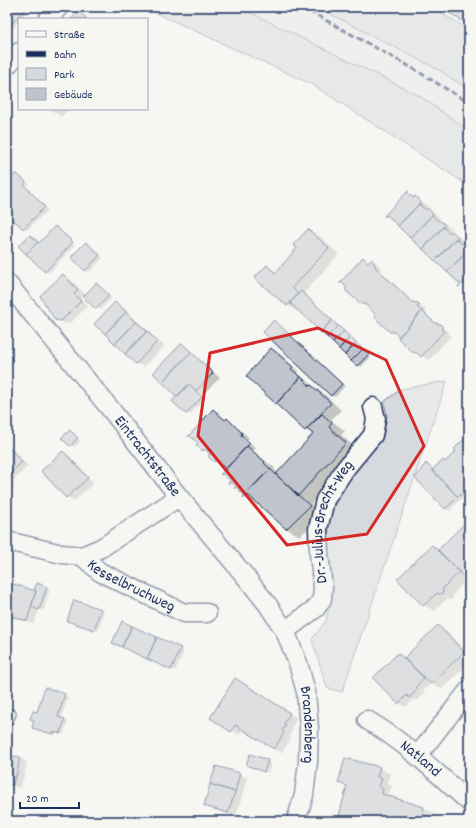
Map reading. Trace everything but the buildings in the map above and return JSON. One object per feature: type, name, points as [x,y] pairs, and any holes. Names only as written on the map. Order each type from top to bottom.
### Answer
[{"type":"street","points":[[49,18],[59,7]]},
{"type":"street","points":[[7,66],[18,53]]},
{"type":"street","name":"Eintrachtstraße","points":[[7,283],[112,411],[179,497],[245,576],[268,605],[285,631]]},
{"type":"street","name":"Dr.-Julius-Brecht-Weg","points":[[285,631],[316,608],[322,599],[323,588],[318,529],[325,500],[345,468],[373,435],[376,419],[373,407]]},
{"type":"street","name":"Kesselbruchweg","points":[[7,541],[62,554],[82,556],[101,548],[179,497]]},
{"type":"street","name":"Kesselbruchweg","points":[[82,556],[100,572],[184,613],[207,613]]},
{"type":"street","name":"Brandenberg","points":[[285,631],[298,663],[306,692],[309,728],[308,762],[304,795],[296,821]]},
{"type":"street","points":[[418,756],[469,690]]},
{"type":"street","name":"Natland","points":[[367,720],[381,728],[418,756],[469,802]]},
{"type":"highlighted area","points":[[318,328],[386,360],[424,446],[367,534],[287,545],[198,436],[210,353]]},
{"type":"shaded area","points":[[239,7],[317,7],[439,70],[469,90],[469,131],[420,96]]},
{"type":"green space","points":[[143,7],[239,7],[420,96],[469,131],[469,186],[313,85]]},
{"type":"green space","points":[[317,7],[430,7],[469,29],[469,90],[439,70]]},
{"type":"green space","points":[[447,381],[342,692],[327,688],[312,639],[326,621],[332,589],[327,555],[326,532],[331,511],[342,489],[358,465],[383,437],[387,416],[384,402],[401,389]]},
{"type":"railway","points":[[302,7],[414,69],[469,103]]}]
